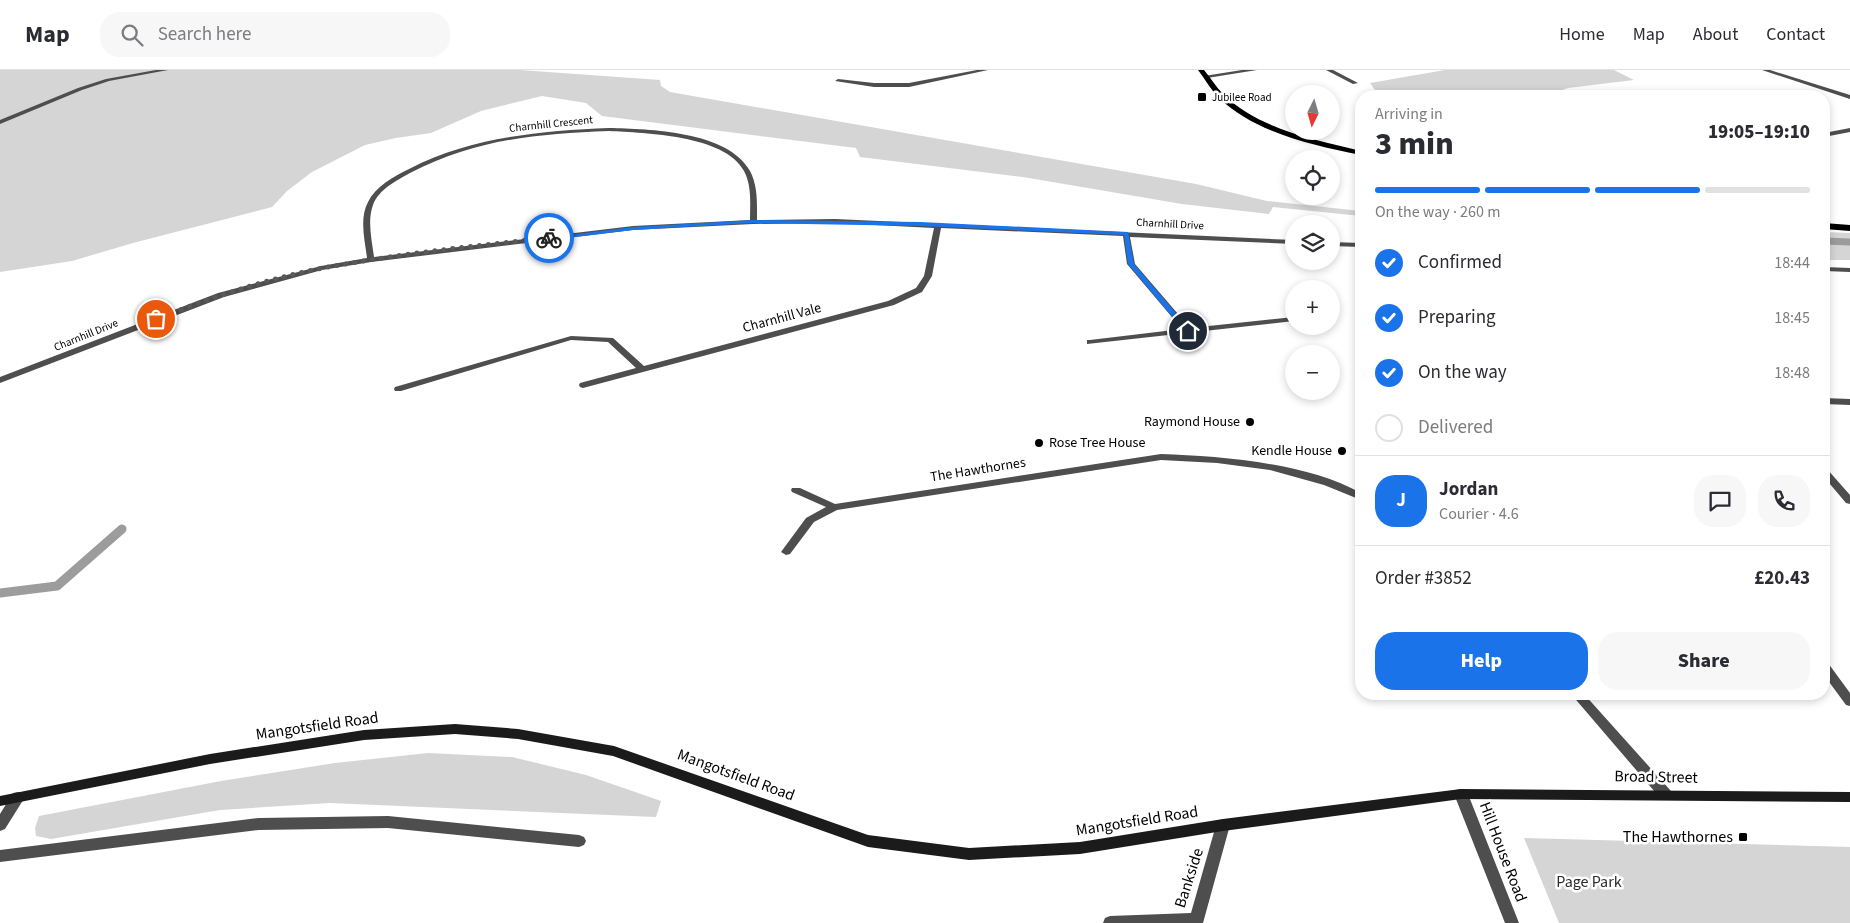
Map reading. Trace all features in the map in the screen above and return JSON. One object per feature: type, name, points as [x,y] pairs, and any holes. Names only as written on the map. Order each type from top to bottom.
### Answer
[{"type":"main road","points":[[1201,70],[1220,95],[1248,116],[1285,132],[1355,151]]},
{"type":"main road","points":[[1830,226],[1850,228]]},
{"type":"main road","name":"Mangotsfield Road","points":[[0,801],[258,752],[364,735],[455,729],[518,734],[614,751],[868,841],[969,854],[1080,848],[1223,825],[1461,794]]},
{"type":"main road","name":"Broad Street","points":[[1461,794],[1850,797]]},
{"type":"street","points":[[0,122],[80,88],[108,80],[165,70]]},
{"type":"street","points":[[838,81],[874,85],[909,84],[985,70]]},
{"type":"street","points":[[1207,76],[1254,70]]},
{"type":"street","points":[[1329,70],[1355,83]]},
{"type":"street","points":[[1765,70],[1828,90]]},
{"type":"street","points":[[1830,91],[1850,97]]},
{"type":"street","name":"Charnhill Crescent","points":[[371,260],[366,213],[373,197],[394,180],[447,154],[473,146],[524,135],[567,130],[638,130],[669,134],[713,144],[737,159],[749,176],[754,191],[753,222]]},
{"type":"street","points":[[1830,134],[1850,130]]},
{"type":"street","name":"Charnhill Drive","points":[[0,380],[221,295],[321,268],[371,260],[633,228],[753,222],[938,225],[1285,241]]},
{"type":"street","name":"Charnhill Vale","points":[[583,385],[641,368],[891,303],[919,290],[928,276],[938,225]]},
{"type":"street","points":[[1126,234],[1131,264],[1188,331]]},
{"type":"street","points":[[1340,244],[1355,245]]},
{"type":"street","points":[[1830,268],[1850,270]]},
{"type":"street","points":[[1090,342],[1285,320]]},
{"type":"street","points":[[398,389],[571,338],[610,340],[641,368]]},
{"type":"street","points":[[1830,401],[1850,402]]},
{"type":"street","name":"The Hawthornes","points":[[786,552],[810,520],[834,507],[1161,457],[1204,458],[1268,466],[1326,482],[1355,494]]},
{"type":"street","points":[[1830,478],[1850,501]]},
{"type":"street","points":[[796,490],[834,507]]},
{"type":"street","points":[[1830,674],[1850,702]]},
{"type":"street","points":[[1582,700],[1666,795]]},
{"type":"street","name":"Hill House Road","points":[[1461,794],[1512,923]]},
{"type":"street","points":[[0,825],[18,797]]},
{"type":"street","points":[[0,856],[259,824],[388,822],[579,842]]},
{"type":"street","name":"Bankside","points":[[1110,923],[1197,919],[1223,825]]},
{"type":"green space","points":[[0,70],[520,70],[660,80],[661,86],[670,92],[1196,184],[1267,201],[1285,203],[1285,205],[1355,210],[1355,215],[1273,207],[1269,214],[1182,204],[1023,177],[860,157],[856,148],[602,116],[586,103],[542,96],[481,111],[431,133],[365,145],[312,172],[287,191],[272,207],[72,261],[0,272]]},
{"type":"green space","points":[[1445,70],[1614,70],[1634,80],[1562,90],[1375,90],[1370,83]]},
{"type":"green space","points":[[1830,232],[1850,233],[1850,260],[1830,260]]},
{"type":"green space","points":[[428,753],[512,757],[586,775],[661,801],[656,817],[330,803],[220,810],[51,839],[36,836],[35,828],[39,816],[221,781],[335,763]]},
{"type":"green space","name":"Page Park","points":[[1524,838],[1850,847],[1850,923],[1559,923]]},
{"type":"waterway","points":[[1830,241],[1850,242]]},
{"type":"waterway","points":[[0,593],[57,586],[122,529]]},
{"type":"way so far","points":[[156,319],[221,295],[321,268],[549,238]]},
{"type":"place","name":"Jubilee Road","points":[[1202,97]]},
{"type":"place","name":"Raymond House","points":[[1250,422]]},
{"type":"place","name":"Rose Tree House","points":[[1039,443]]},
{"type":"place","name":"Kendle House","points":[[1342,451]]},
{"type":"place","name":"The Hawthornes","points":[[1743,837]]},
{"type":"route","points":[[549,238],[633,228],[753,222],[920,224],[1126,234],[1131,264],[1188,331]]}]
